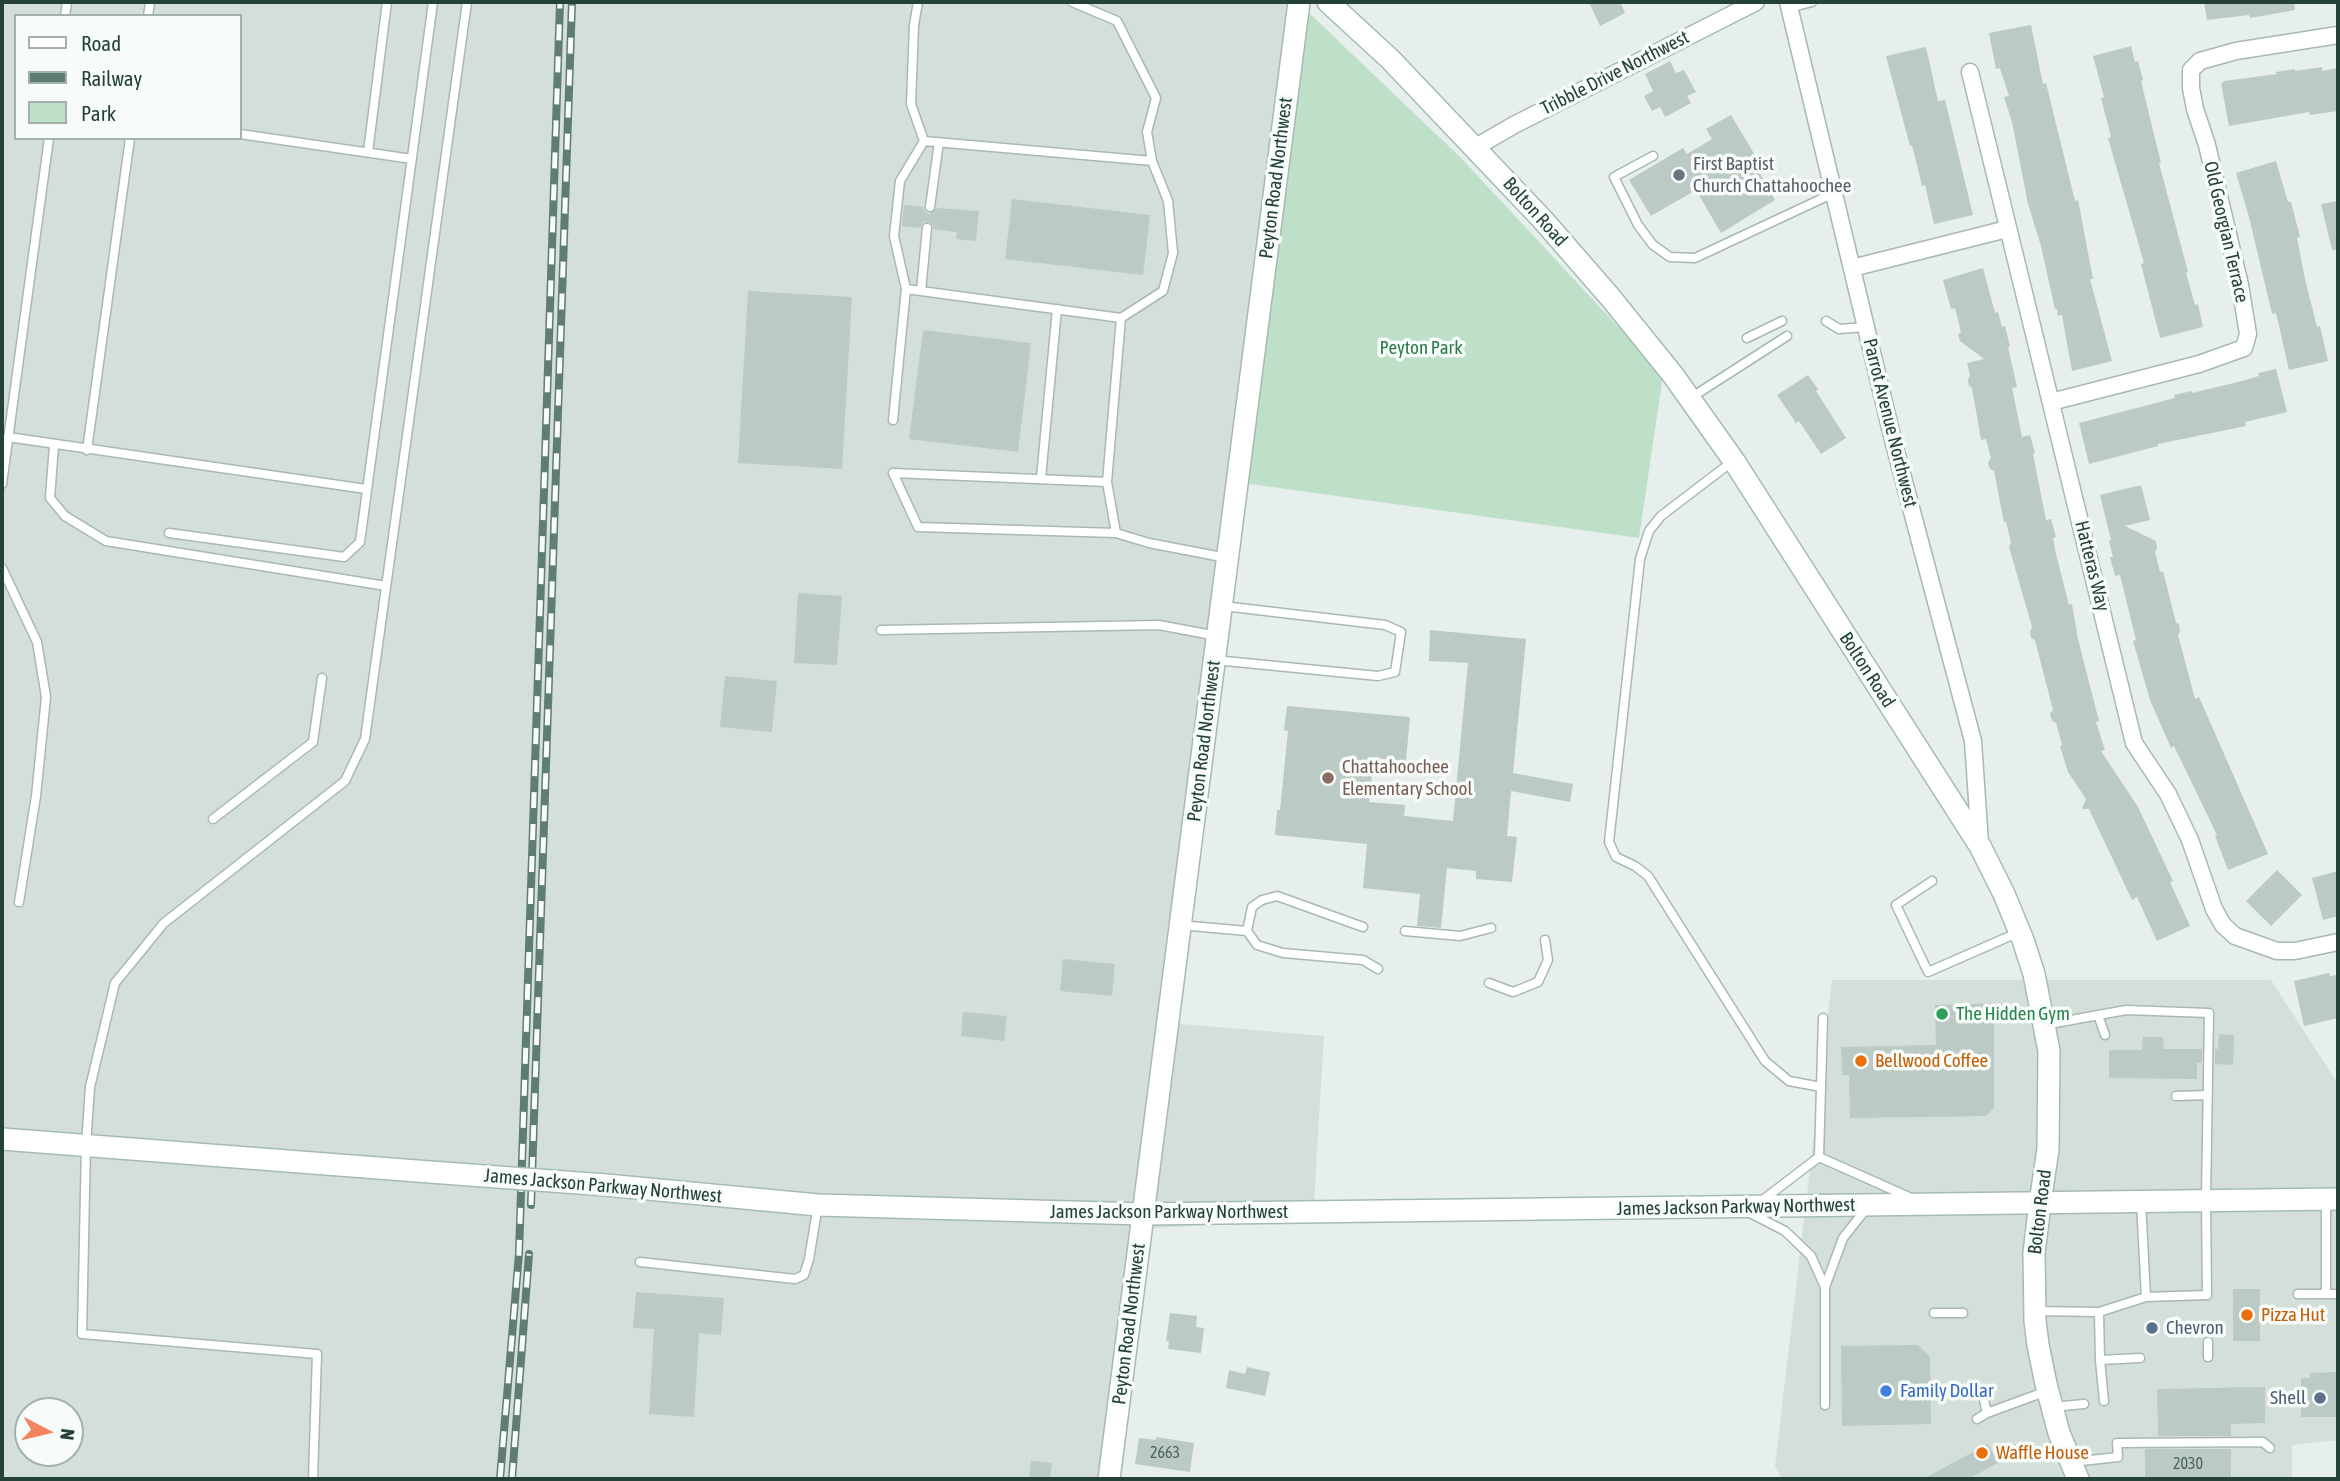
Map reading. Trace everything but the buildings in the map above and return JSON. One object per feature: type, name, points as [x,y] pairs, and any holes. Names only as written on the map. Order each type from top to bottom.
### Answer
[{"type":"main road","name":"Peyton Road Northwest","points":[[1109,1479],[1299,2]]},
{"type":"main road","name":"Bolton Road","points":[[1328,2],[1390,59],[1543,220],[1610,297],[1690,399],[1734,461],[1980,846],[2020,932],[2034,974],[2049,1051],[2048,1149],[2034,1253],[2035,1311],[2038,1345],[2050,1399],[2075,1471]]},
{"type":"main road","name":"James Jackson Parkway Northwest","points":[[2,1139],[606,1185],[818,1205],[1143,1214],[2332,1199]]},
{"type":"street","name":"Tribble Drive Northwest","points":[[1476,147],[1756,2]]},
{"type":"street","name":"Parrot Avenue Northwest","points":[[1788,5],[1897,453],[1973,741],[1980,846]]},
{"type":"street","name":"Old Georgian Terrace","points":[[2051,402],[2199,364],[2244,348],[2248,334],[2240,285],[2207,145],[2195,109],[2191,70],[2200,61],[2236,51],[2338,35]]},
{"type":"street","name":"Hatteras Way","points":[[1970,72],[2134,744],[2168,794],[2190,839],[2214,909],[2223,925],[2235,936],[2277,951],[2295,951],[2338,942]]},
{"type":"street","points":[[1852,268],[2007,229]]},
{"type":"lane","points":[[368,152],[387,2]]},
{"type":"lane","points":[[169,533],[344,557],[360,542],[433,2]]},
{"type":"lane","points":[[313,1479],[317,1354],[82,1334],[86,1145],[90,1087],[114,983],[163,923],[345,781],[365,739],[467,2]]},
{"type":"lane","points":[[918,2],[914,25],[911,104],[924,141]]},
{"type":"lane","points":[[906,289],[1121,318],[1163,291],[1173,253],[1168,201],[1152,161],[1147,132],[1156,98],[1118,21],[1072,2]]},
{"type":"lane","points":[[1788,5],[1812,2]]},
{"type":"lane","points":[[242,134],[412,159]]},
{"type":"lane","points":[[2,484],[49,140]]},
{"type":"lane","points":[[87,450],[130,140]]},
{"type":"lane","points":[[924,141],[1152,161]]},
{"type":"lane","points":[[893,420],[906,289],[894,236],[900,181],[924,141]]},
{"type":"lane","points":[[930,207],[939,142]]},
{"type":"lane","points":[[1653,156],[1614,177],[1639,225],[1653,245],[1670,257],[1695,258],[1834,193]]},
{"type":"lane","points":[[921,291],[928,228]]},
{"type":"lane","points":[[1041,478],[1056,309]]},
{"type":"lane","points":[[1116,533],[1107,482],[1121,318]]},
{"type":"lane","points":[[1747,338],[1782,321]]},
{"type":"lane","points":[[1826,321],[1839,329],[1866,327]]},
{"type":"lane","points":[[1690,399],[1787,336]]},
{"type":"lane","points":[[8,438],[366,489]]},
{"type":"lane","points":[[54,445],[50,498],[65,516],[106,541],[386,586]]},
{"type":"lane","points":[[1734,461],[1661,516],[1650,531],[1640,559],[1608,842],[1616,857],[1635,866],[1647,876],[1765,1061],[1788,1081],[1821,1087]]},
{"type":"lane","points":[[1107,482],[893,473],[918,527],[1116,533],[1149,543],[1227,558]]},
{"type":"lane","points":[[2,568],[37,642],[46,696],[36,796],[19,902]]},
{"type":"lane","points":[[1215,660],[1378,676],[1395,672],[1401,632],[1385,625],[1222,606]]},
{"type":"lane","points":[[881,630],[1158,625],[1217,636]]},
{"type":"lane","points":[[213,819],[313,742],[322,678]]},
{"type":"lane","points":[[1932,881],[1896,905],[1928,972],[2020,932]]},
{"type":"lane","points":[[1247,931],[1252,906],[1277,896],[1363,927]]},
{"type":"lane","points":[[1181,925],[1247,931],[1257,944],[1283,953],[1363,960],[1378,969]]},
{"type":"lane","points":[[1405,931],[1460,936],[1491,928]]},
{"type":"lane","points":[[1489,983],[1513,992],[1538,982],[1548,960],[1545,940]]},
{"type":"lane","points":[[2035,1311],[2099,1312],[2146,1297],[2207,1295],[2209,1013],[2126,1010],[2044,1025]]},
{"type":"lane","points":[[2098,1015],[2105,1035]]},
{"type":"lane","points":[[1819,1157],[1823,1018]]},
{"type":"lane","points":[[2176,1096],[2208,1095]]},
{"type":"lane","points":[[1819,1157],[1925,1204]]},
{"type":"lane","points":[[1819,1157],[1747,1207],[1785,1231],[1811,1256],[1825,1287]]},
{"type":"lane","points":[[2326,1294],[2332,1199]]},
{"type":"lane","points":[[2141,1202],[2146,1297]]},
{"type":"lane","points":[[640,1262],[795,1279],[804,1275],[809,1259],[818,1205]]},
{"type":"lane","points":[[1825,1405],[1825,1287],[1843,1238],[1869,1205]]},
{"type":"lane","points":[[2298,1294],[2338,1294]]},
{"type":"lane","points":[[2099,1312],[2104,1401]]},
{"type":"lane","points":[[1934,1313],[1963,1313]]},
{"type":"lane","points":[[2208,1342],[2208,1357]]},
{"type":"lane","points":[[2100,1360],[2140,1359]]},
{"type":"lane","points":[[1982,1391],[1987,1413]]},
{"type":"lane","points":[[1977,1419],[1987,1413],[2050,1399],[2084,1404]]},
{"type":"lane","points":[[2075,1471],[2118,1457],[2117,1443],[2263,1442],[2270,1448]]},
{"type":"shaded area","points":[[2,2],[1308,2],[1171,1023],[1324,1036],[1313,1218],[1142,1229],[1111,1479],[2,1479]]},
{"type":"shaded area","points":[[1832,980],[2271,980],[2338,1084],[2338,1440],[2292,1445],[2292,1479],[1782,1479],[1775,1466]]},
{"type":"green space","name":"Peyton Park","points":[[1307,11],[1461,158],[1663,375],[1639,538],[1243,483]]},
{"type":"railway","points":[[500,1479],[519,1253],[560,2]]},
{"type":"railway","points":[[531,1205],[572,2]]},
{"type":"railway","points":[[512,1479],[529,1254]]},
{"type":"place","name":"First Baptist Church Chattahoochee","points":[[1679,175]]},
{"type":"place","name":"Chattahoochee Elementary School","points":[[1328,778]]},
{"type":"place","name":"The Hidden Gym","points":[[1942,1014]]},
{"type":"place","name":"Bellwood Coffee","points":[[1861,1061]]},
{"type":"place","name":"Pizza Hut","points":[[2247,1315]]},
{"type":"place","name":"Chevron","points":[[2152,1328]]},
{"type":"place","name":"Family Dollar","points":[[1886,1391]]},
{"type":"place","name":"Shell","points":[[2320,1398]]},
{"type":"place","name":"Waffle House","points":[[1982,1453]]}]
